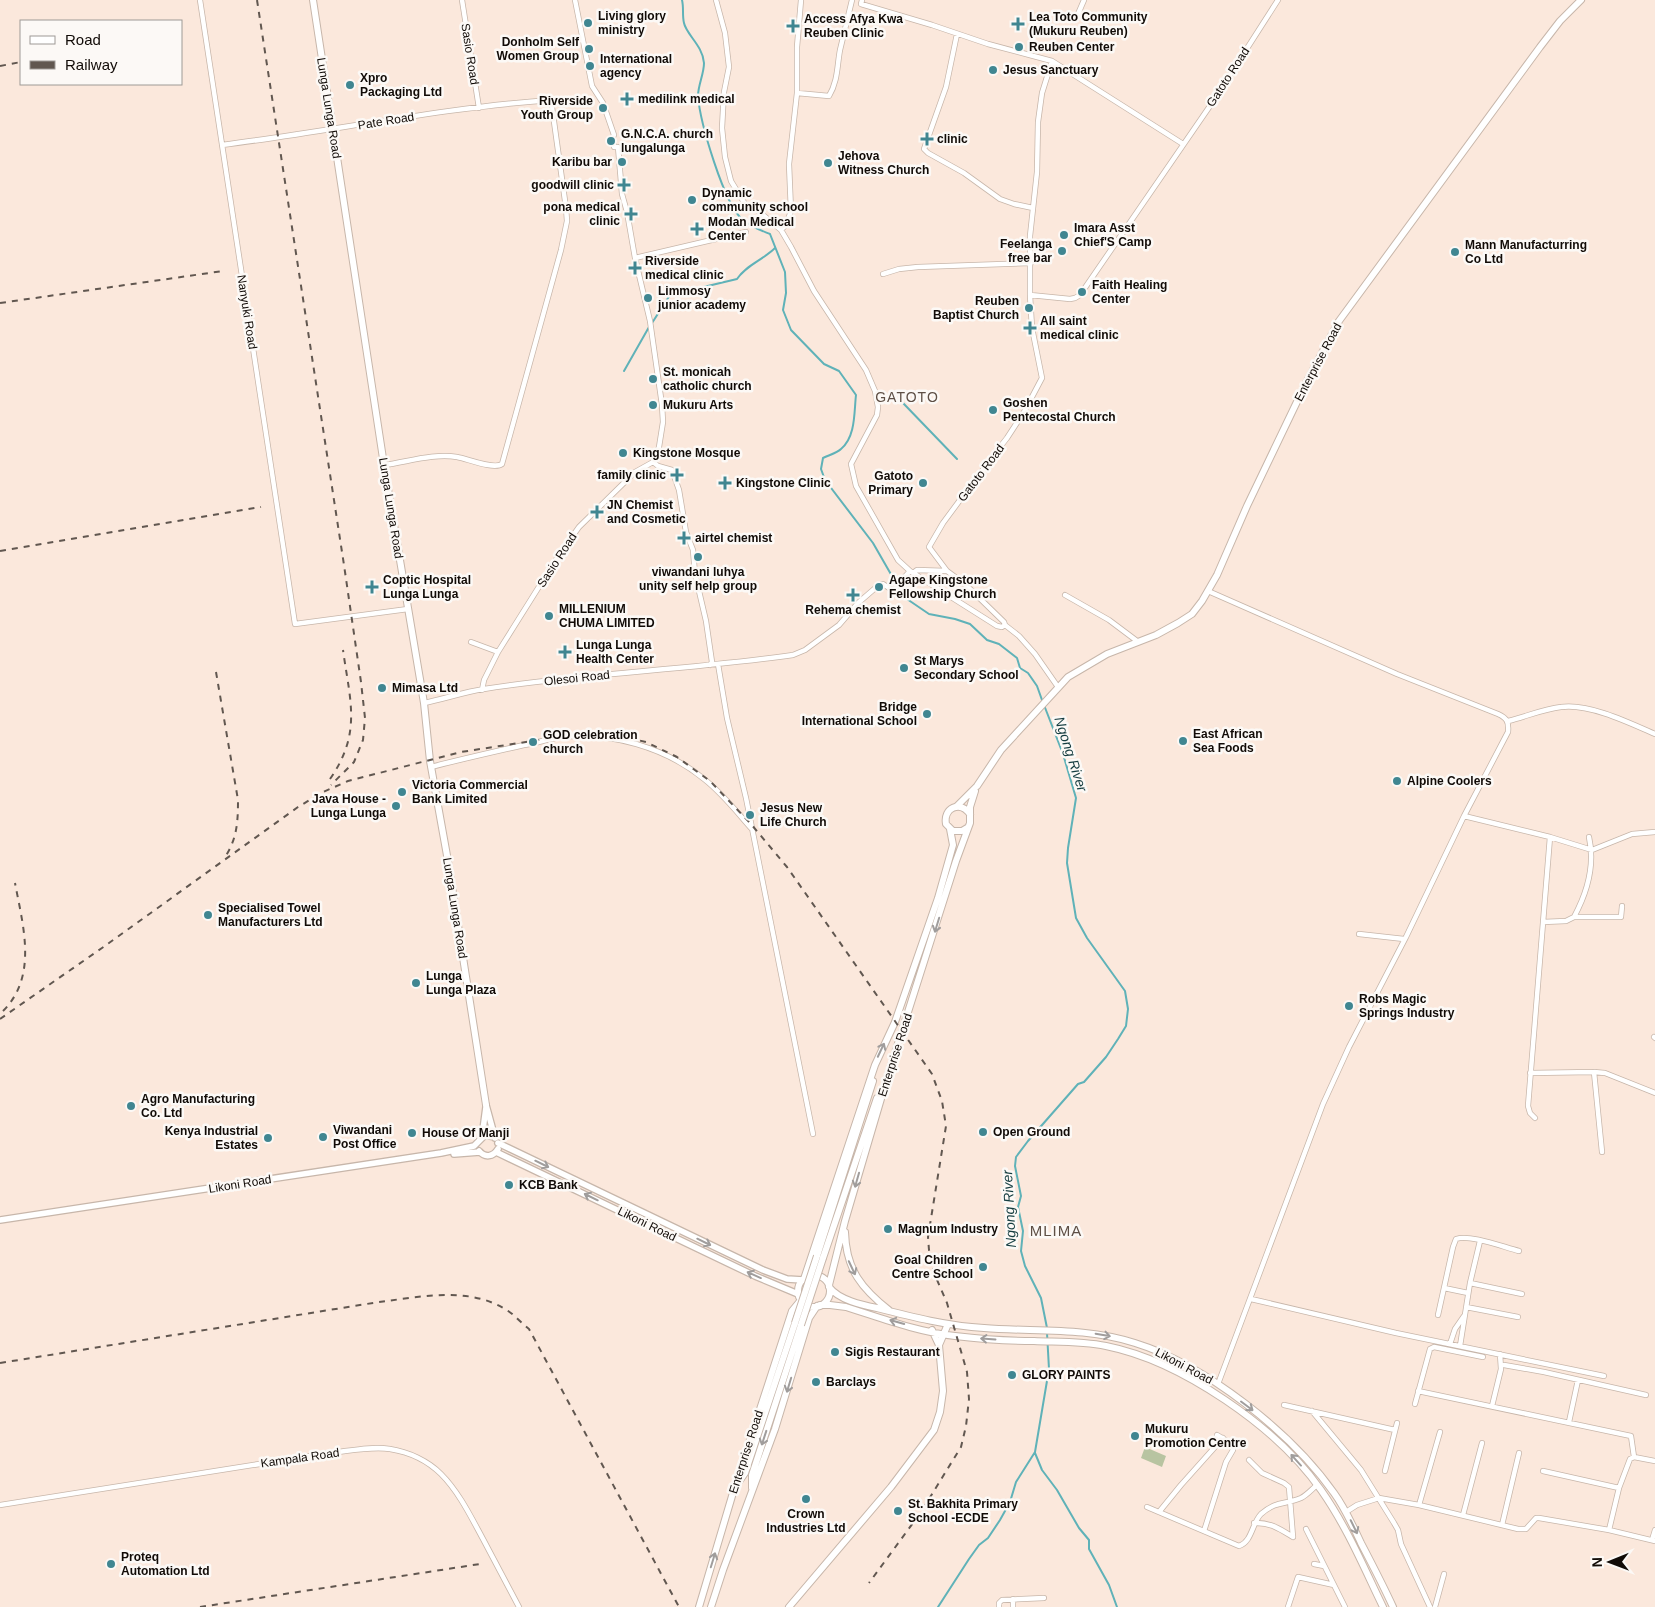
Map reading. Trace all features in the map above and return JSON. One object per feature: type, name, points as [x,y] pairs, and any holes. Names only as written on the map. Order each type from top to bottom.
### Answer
[{"type":"main road","name":"Lunga Lunga Road","points":[[313,0],[384,465],[424,703],[431,767],[486,1105]]},
{"type":"main road","name":"Enterprise Road","points":[[977,786],[1000,750],[1068,677],[1083,667],[1137,641],[1156,635],[1192,614],[1217,575],[1247,506],[1305,385],[1339,321],[1540,47],[1581,0]]},
{"type":"main road","points":[[977,786],[971,801],[971,820],[967,828],[959,832],[950,829],[946,821],[946,815],[949,810],[958,806],[977,786]]},
{"type":"main road","points":[[958,806],[964,807],[970,814]]},
{"type":"main road","name":"Enterprise Road","points":[[829,1286],[845,1221],[888,1074],[967,828]]},
{"type":"main road","name":"Enterprise Road","points":[[803,1279],[875,1065],[895,1022],[938,898],[953,845],[950,829]]},
{"type":"main road","points":[[735,1486],[746,1473],[870,1094],[875,1065]]},
{"type":"main road","points":[[752,1493],[752,1475],[880,1088],[888,1074]]},
{"type":"main road","points":[[845,1221],[848,1256],[855,1275],[869,1293],[892,1312]]},
{"type":"main road","points":[[813,1275],[822,1277],[829,1286],[827,1300],[819,1306],[810,1306],[800,1297],[798,1289],[803,1279],[813,1275]]},
{"type":"main road","name":"Likoni Road","points":[[829,1286],[832,1291],[854,1302],[927,1320],[985,1328],[1104,1335],[1133,1342],[1172,1357],[1218,1384],[1267,1421],[1303,1454],[1335,1494],[1346,1512],[1393,1607]]},
{"type":"main road","points":[[836,1305],[835,1299],[839,1295]]},
{"type":"main road","name":"Enterprise Road","points":[[699,1607],[735,1486],[792,1310],[800,1297]]},
{"type":"main road","name":"Likoni Road","points":[[819,1306],[836,1305],[945,1334],[1084,1343],[1127,1351],[1167,1367],[1195,1381],[1238,1410],[1276,1441],[1297,1461],[1317,1485],[1338,1518],[1383,1607]]},
{"type":"main road","name":"Enterprise Road","points":[[711,1607],[775,1429],[809,1318],[819,1306]]},
{"type":"main road","points":[[789,1607],[891,1487],[934,1430],[943,1396],[943,1380],[939,1345],[927,1320]]},
{"type":"main road","points":[[939,1345],[948,1324]]},
{"type":"street","name":"Nanyuki Road","points":[[200,0],[295,624],[408,609]]},
{"type":"street","name":"Sasio Road","points":[[462,0],[479,108]]},
{"type":"street","points":[[575,0],[592,86],[603,103],[612,126],[614,147],[618,147],[622,194],[652,328],[663,422],[659,447],[652,462],[672,470],[677,482],[686,532],[693,550],[695,574],[710,642],[712,662],[710,665]]},
{"type":"street","points":[[716,0],[725,33],[729,68],[724,92],[722,128],[731,181],[745,204],[756,210],[781,230],[814,291],[866,370],[873,385],[878,411],[851,464],[856,486],[898,560],[911,572],[997,626],[1002,627],[1005,625]]},
{"type":"street","points":[[781,230],[786,225],[791,211],[789,164],[797,93],[797,47],[801,0]]},
{"type":"street","points":[[797,93],[829,96],[837,77],[840,51],[853,0],[988,44],[1052,61],[1183,144]]},
{"type":"street","points":[[1078,14],[1084,0]]},
{"type":"street","name":"Gatoto Road","points":[[1030,295],[1070,299],[1080,295],[1212,103],[1278,0]]},
{"type":"street","points":[[957,34],[946,87],[924,149],[970,177],[1000,199],[1033,208]]},
{"type":"street","name":"Gatoto Road","points":[[1052,61],[1042,93],[1037,172],[1030,236],[1032,328],[1042,378],[1024,412],[1007,438],[985,466],[974,486],[960,500],[929,545],[931,552],[947,571],[966,585],[1005,625],[1019,636],[1058,687]]},
{"type":"street","name":"Pate Road","points":[[222,145],[513,103],[551,100],[567,221],[561,250],[502,464],[496,467],[456,457],[444,456],[384,465]]},
{"type":"street","points":[[635,258],[746,232]]},
{"type":"street","points":[[883,274],[899,269],[918,267],[1031,263]]},
{"type":"street","name":"Sasio Road","points":[[482,690],[484,680],[498,652],[557,558],[579,527],[636,472],[652,462]]},
{"type":"street","points":[[899,583],[911,572],[917,570],[947,571]]},
{"type":"street","name":"Olesoi Road","points":[[424,703],[482,690],[557,679],[752,661],[793,655],[812,646],[839,625],[858,603],[880,584],[892,590]]},
{"type":"street","points":[[1208,591],[1397,674],[1498,714],[1508,721],[1562,707],[1576,707],[1596,712],[1655,734]]},
{"type":"street","points":[[1065,595],[1110,620],[1137,641]]},
{"type":"street","points":[[471,642],[498,652]]},
{"type":"street","points":[[718,664],[727,718],[742,778],[813,1134]]},
{"type":"street","points":[[1218,1384],[1323,1104],[1349,1047],[1508,732],[1508,721]]},
{"type":"street","points":[[431,767],[470,756],[562,737],[614,739],[663,753],[704,778],[752,829]]},
{"type":"street","points":[[1464,816],[1550,837],[1592,850],[1632,834],[1655,832]]},
{"type":"street","points":[[1574,917],[1587,881],[1592,859],[1589,836]]},
{"type":"street","points":[[1535,1118],[1530,1113],[1528,1106],[1550,837]]},
{"type":"street","points":[[1543,922],[1566,921],[1574,917],[1621,916],[1622,906]]},
{"type":"street","points":[[1359,934],[1404,940]]},
{"type":"street","points":[[1530,1073],[1594,1072],[1609,1074],[1655,1094]]},
{"type":"street","points":[[1594,1072],[1602,1152]]},
{"type":"street","name":"Lunga Lunga Road","points":[[480,1139],[486,1105]]},
{"type":"street","name":"Lunga Lunga Road","points":[[486,1105],[496,1140]]},
{"type":"street","points":[[496,1140],[496,1152],[488,1156],[480,1152],[478,1146],[480,1139],[488,1135],[763,1270],[787,1279],[803,1279]]},
{"type":"street","name":"Likoni Road","points":[[110,1205],[441,1153],[474,1146],[480,1139]]},
{"type":"street","name":"Likoni Road","points":[[0,1221],[370,1168],[457,1153],[480,1152]]},
{"type":"street","name":"Likoni Road","points":[[496,1152],[800,1297]]},
{"type":"street","points":[[1438,1315],[1456,1239],[1480,1241],[1519,1251]]},
{"type":"street","points":[[1460,1346],[1468,1293],[1480,1241]]},
{"type":"street","points":[[1470,1283],[1522,1294]]},
{"type":"street","points":[[1444,1288],[1468,1293]]},
{"type":"street","points":[[1251,1299],[1450,1344],[1604,1376]]},
{"type":"street","points":[[1466,1307],[1518,1317]]},
{"type":"street","points":[[1450,1344],[1455,1330],[1464,1316]]},
{"type":"street","points":[[1415,1404],[1429,1351],[1432,1348],[1483,1358]]},
{"type":"street","points":[[1500,1354],[1502,1367]]},
{"type":"street","points":[[1492,1406],[1502,1367],[1507,1356]]},
{"type":"street","points":[[1502,1367],[1578,1380],[1646,1395]]},
{"type":"street","points":[[1569,1422],[1578,1380]]},
{"type":"street","points":[[1418,1391],[1631,1436],[1634,1457]]},
{"type":"street","points":[[1284,1405],[1395,1430]]},
{"type":"street","points":[[1312,1411],[1361,1470],[1379,1498],[1398,1530],[1401,1544],[1430,1607]]},
{"type":"street","points":[[1385,1471],[1397,1424]]},
{"type":"street","points":[[1419,1505],[1440,1432]]},
{"type":"street","points":[[1204,1531],[1226,1462],[1234,1450],[1232,1444],[1217,1435]]},
{"type":"street","points":[[1159,1512],[1181,1484],[1223,1438]]},
{"type":"street","points":[[1463,1514],[1482,1443]]},
{"type":"street","name":"Kampala Road","points":[[0,1505],[329,1453],[380,1448],[392,1449],[416,1456],[449,1482],[468,1511],[519,1607]]},
{"type":"street","points":[[1502,1525],[1519,1452]]},
{"type":"street","points":[[1609,1530],[1619,1488],[1630,1459],[1634,1457],[1655,1460]]},
{"type":"street","points":[[1249,1460],[1262,1473],[1287,1485],[1290,1490],[1293,1537],[1273,1525],[1264,1522],[1254,1523]]},
{"type":"street","points":[[1543,1471],[1619,1488]]},
{"type":"street","points":[[1148,1507],[1239,1546],[1245,1543],[1254,1523],[1270,1508],[1302,1497],[1317,1485]]},
{"type":"street","points":[[1346,1512],[1357,1504],[1379,1498],[1463,1514],[1518,1529],[1526,1529],[1536,1518],[1539,1518],[1654,1540],[1655,1530]]},
{"type":"street","points":[[1306,1529],[1345,1607]]},
{"type":"street","points":[[1314,1564],[1324,1566]]},
{"type":"street","points":[[1435,1607],[1444,1574]]},
{"type":"street","points":[[1288,1607],[1298,1577],[1334,1585]]},
{"type":"street","points":[[999,1607],[1001,1600],[1044,1598]]},
{"type":"street","points":[[1013,1599],[1013,1607]]},
{"type":"green space","points":[[1145,1447],[1166,1456],[1162,1467],[1141,1458]]},
{"type":"waterway","name":"Ngong River","points":[[682,0],[685,27],[703,57],[703,71],[698,96],[703,124],[714,162],[728,198],[743,220],[770,234],[785,272],[786,293],[783,310],[791,330],[824,364],[839,371],[856,395],[852,431],[846,444],[835,453],[823,458],[821,469],[825,480],[873,543],[904,597],[929,614],[970,624],[987,640],[999,644],[1017,658],[1020,668],[1028,673],[1037,686],[1042,700]]},
{"type":"waterway","points":[[652,323],[670,295],[737,279],[745,270],[775,248]]},
{"type":"waterway","points":[[624,371],[649,327]]},
{"type":"waterway","points":[[903,403],[957,459]]},
{"type":"waterway","name":"Ngong River","points":[[1044,705],[1063,754],[1076,798],[1067,863],[1076,918],[1087,938],[1125,991],[1128,1009],[1126,1026],[1106,1057],[1084,1082],[1078,1084],[1016,1157],[1015,1166],[1021,1196],[1018,1207],[1023,1231],[1021,1251],[1025,1266],[1041,1298],[1047,1328]]},
{"type":"waterway","name":"Ngong River","points":[[938,1607],[969,1559],[979,1545],[988,1538],[1000,1520],[1010,1502],[1016,1482],[1035,1452],[1049,1369],[1047,1333]]},
{"type":"waterway","points":[[1035,1453],[1042,1470],[1057,1490],[1079,1528],[1089,1540],[1089,1549],[1109,1585],[1117,1607]]},
{"type":"railway","points":[[257,0],[344,565],[365,718],[363,740],[354,762],[331,785]]},
{"type":"railway","points":[[0,66],[20,62]]},
{"type":"railway","points":[[0,303],[223,271]]},
{"type":"railway","points":[[0,551],[261,507]]},
{"type":"railway","points":[[330,779],[347,747],[350,731],[350,701],[343,650]]},
{"type":"railway","points":[[216,672],[238,800],[236,830],[232,844],[225,857]]},
{"type":"railway","points":[[0,1019],[298,807],[323,792],[348,781],[461,752],[571,735],[612,734],[646,742],[677,757],[710,781],[751,824],[787,867],[932,1074],[942,1101],[946,1126],[928,1237],[934,1273],[947,1303],[967,1372],[969,1399],[966,1426],[961,1447],[921,1512],[869,1583]]},
{"type":"railway","points":[[3,1011],[14,997],[21,982],[24,966],[24,933],[15,883]]},
{"type":"railway","points":[[0,1363],[379,1302],[427,1296],[459,1295],[490,1302],[508,1311],[529,1329],[679,1607]]},
{"type":"railway","points":[[200,1607],[480,1564]]},
{"type":"place","name":"Living glory ministry","points":[[588,23]]},
{"type":"place","name":"Lea Toto Community (Mukuru Reuben)","points":[[1018,24]]},
{"type":"place","name":"Access Afya Kwa Reuben Clinic","points":[[793,26]]},
{"type":"place","name":"Reuben Center","points":[[1019,47]]},
{"type":"place","name":"Donholm Self Women Group","points":[[589,49]]},
{"type":"place","name":"International agency","points":[[590,66]]},
{"type":"place","name":"Jesus Sanctuary","points":[[993,70]]},
{"type":"place","name":"Xpro Packaging Ltd","points":[[350,85]]},
{"type":"place","name":"medilink medical","points":[[627,99]]},
{"type":"place","name":"Riverside Youth Group","points":[[603,108]]},
{"type":"place","name":"clinic","points":[[927,139]]},
{"type":"place","name":"G.N.C.A. church lungalunga","points":[[611,141]]},
{"type":"place","name":"Karibu bar","points":[[622,162]]},
{"type":"place","name":"Jehova Witness Church","points":[[828,163]]},
{"type":"place","name":"goodwill clinic","points":[[624,185]]},
{"type":"place","name":"Dynamic community school","points":[[692,200]]},
{"type":"place","name":"pona medical clinic","points":[[631,214]]},
{"type":"place","name":"Modan Medical Center","points":[[697,229]]},
{"type":"place","name":"Imara Asst Chief'S Camp","points":[[1064,235]]},
{"type":"place","name":"Feelanga free bar","points":[[1062,251]]},
{"type":"place","name":"Mann Manufacturring Co Ltd","points":[[1455,252]]},
{"type":"place","name":"Riverside medical clinic","points":[[635,268]]},
{"type":"place","name":"Faith Healing Center","points":[[1082,292]]},
{"type":"place","name":"Limmosy junior academy","points":[[648,298]]},
{"type":"place","name":"Reuben Baptist Church","points":[[1029,308]]},
{"type":"place","name":"All saint medical clinic","points":[[1030,328]]},
{"type":"place","name":"St. monicah catholic church","points":[[653,379]]},
{"type":"place","name":"Mukuru Arts","points":[[653,405]]},
{"type":"place","name":"Goshen Pentecostal Church","points":[[993,410]]},
{"type":"place","name":"Kingstone Mosque","points":[[623,453]]},
{"type":"place","name":"family clinic","points":[[677,475]]},
{"type":"place","name":"Kingstone Clinic","points":[[725,483]]},
{"type":"place","name":"Gatoto Primary","points":[[923,483]]},
{"type":"place","name":"JN Chemist and Cosmetic","points":[[597,512]]},
{"type":"place","name":"airtel chemist","points":[[684,538]]},
{"type":"place","name":"viwandani luhya unity self help group","points":[[698,557]]},
{"type":"place","name":"Coptic Hospital Lunga Lunga","points":[[372,587]]},
{"type":"place","name":"Agape Kingstone Fellowship Church","points":[[879,587]]},
{"type":"place","name":"Rehema chemist","points":[[853,595]]},
{"type":"place","name":"MILLENIUM CHUMA LIMITED","points":[[549,616]]},
{"type":"place","name":"Lunga Lunga Health Center","points":[[565,652]]},
{"type":"place","name":"St Marys Secondary School","points":[[904,668]]},
{"type":"place","name":"Mimasa Ltd","points":[[382,688]]},
{"type":"place","name":"Bridge International School","points":[[927,714]]},
{"type":"place","name":"East African Sea Foods","points":[[1183,741]]},
{"type":"place","name":"GOD celebration church","points":[[533,742]]},
{"type":"place","name":"Alpine Coolers","points":[[1397,781]]},
{"type":"place","name":"Victoria Commercial Bank Limited","points":[[402,792]]},
{"type":"place","name":"Java House - Lunga Lunga","points":[[396,806]]},
{"type":"place","name":"Jesus New Life Church","points":[[750,815]]},
{"type":"place","name":"Specialised Towel Manufacturers Ltd","points":[[208,915]]},
{"type":"place","name":"Lunga Lunga Plaza","points":[[416,983]]},
{"type":"place","name":"Robs Magic Springs Industry","points":[[1349,1006]]},
{"type":"place","name":"Agro Manufacturing Co. Ltd","points":[[131,1106]]},
{"type":"place","name":"Open Ground","points":[[983,1132]]},
{"type":"place","name":"House Of Manji","points":[[412,1133]]},
{"type":"place","name":"Viwandani Post Office","points":[[323,1137]]},
{"type":"place","name":"Kenya Industrial Estates","points":[[268,1138]]},
{"type":"place","name":"KCB Bank","points":[[509,1185]]},
{"type":"place","name":"Magnum Industry","points":[[888,1229]]},
{"type":"place","name":"Goal Children Centre School","points":[[983,1267]]},
{"type":"place","name":"Sigis Restaurant","points":[[835,1352]]},
{"type":"place","name":"GLORY PAINTS","points":[[1012,1375]]},
{"type":"place","name":"Barclays","points":[[816,1382]]},
{"type":"place","name":"Mukuru Promotion Centre","points":[[1135,1436]]},
{"type":"place","name":"Crown Industries Ltd","points":[[806,1499]]},
{"type":"place","name":"St. Bakhita Primary School -ECDE","points":[[898,1511]]},
{"type":"place","name":"Proteq Automation Ltd","points":[[111,1564]]},
{"type":"district","name":"GATOTO","points":[[907,397]]},
{"type":"district","name":"MLIMA","points":[[1056,1231]]}]
